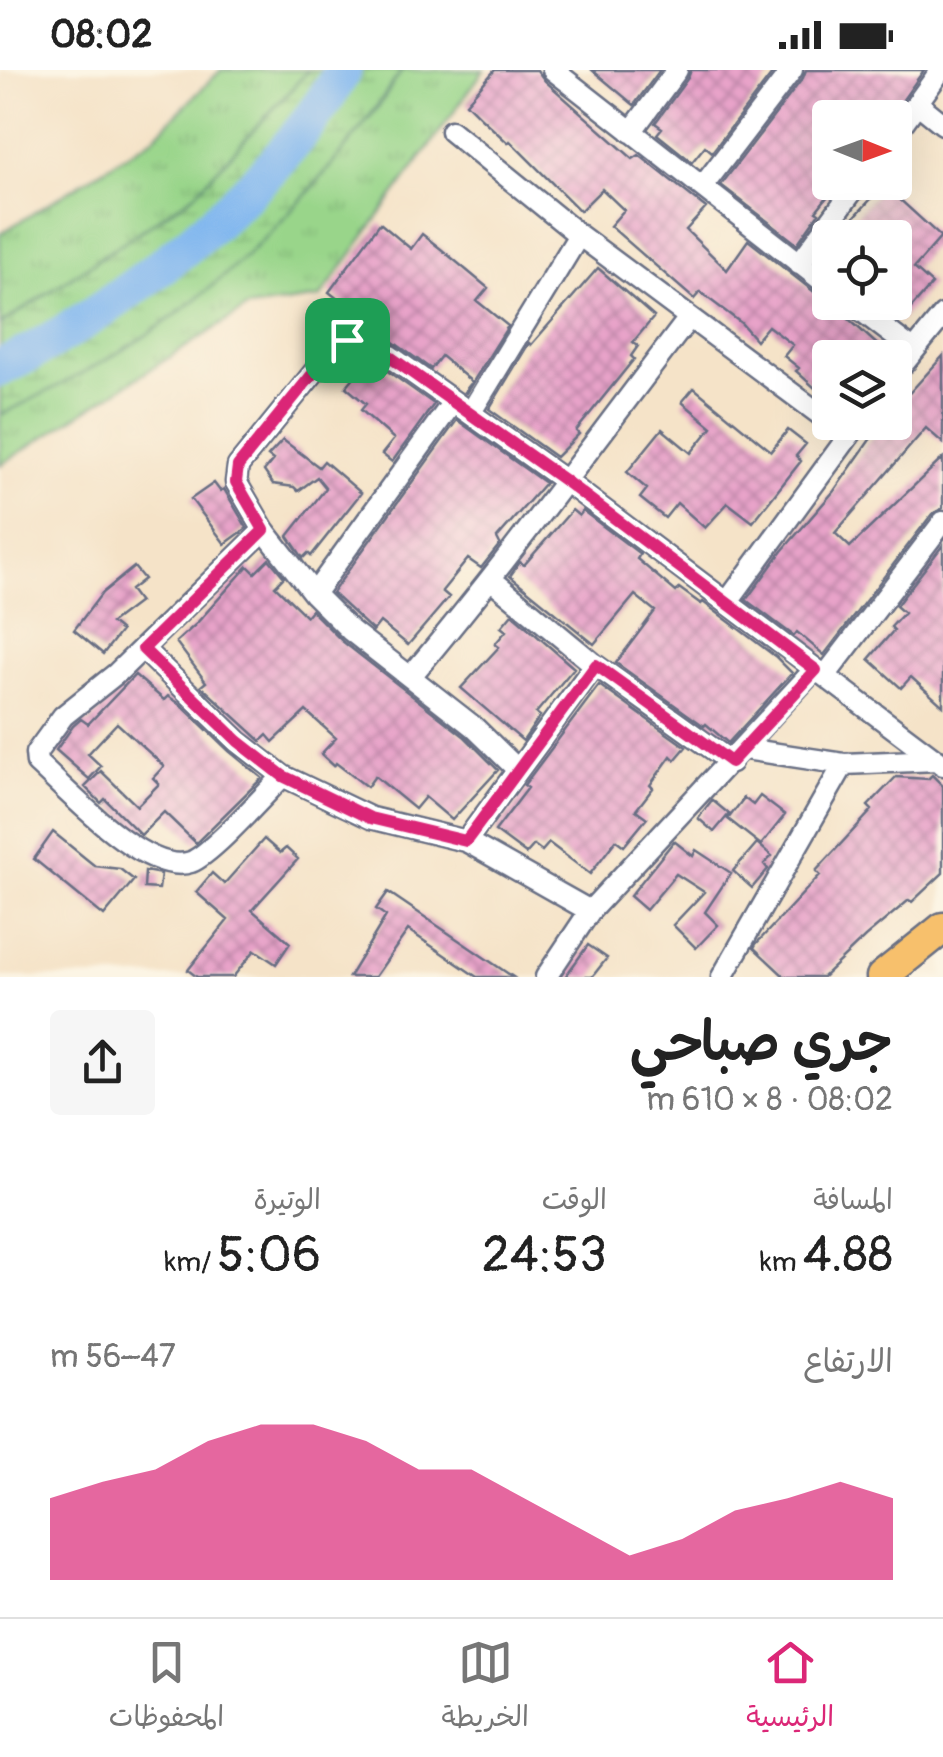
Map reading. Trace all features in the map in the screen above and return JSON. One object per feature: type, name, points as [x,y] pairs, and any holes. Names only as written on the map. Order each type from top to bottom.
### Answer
[{"type":"main road","points":[[882,977],[943,928]]},
{"type":"main road","points":[[915,977],[943,956]]},
{"type":"street","points":[[552,70],[812,274]]},
{"type":"street","points":[[631,132],[677,70]]},
{"type":"street","points":[[702,186],[792,70]]},
{"type":"street","points":[[912,111],[941,70]]},
{"type":"street","points":[[918,103],[943,124]]},
{"type":"street","points":[[452,131],[689,318],[812,401]]},
{"type":"street","points":[[799,264],[846,200]]},
{"type":"street","points":[[314,594],[462,407],[579,235]]},
{"type":"street","points":[[912,353],[943,315]]},
{"type":"street","points":[[411,676],[492,580],[689,318]]},
{"type":"street","points":[[874,320],[914,350]]},
{"type":"street","points":[[517,769],[474,727],[350,630],[314,594],[264,530],[236,482],[238,466],[328,355],[347,340],[366,340],[462,407],[940,762]]},
{"type":"street","points":[[728,601],[847,440]]},
{"type":"street","points":[[546,977],[590,911],[820,673],[943,522]]},
{"type":"street","points":[[264,530],[143,649],[63,716],[36,753],[37,763],[90,812],[133,847],[163,860],[193,861],[283,776]]},
{"type":"street","points":[[492,580],[596,665],[738,755],[844,764],[940,762]]},
{"type":"street","points":[[143,649],[238,741],[283,776],[370,818],[466,841],[590,911]]},
{"type":"street","points":[[466,841],[596,665]]},
{"type":"street","points":[[722,977],[844,764]]},
{"type":"green space","points":[[221,70],[309,70],[194,195],[0,325],[0,234],[152,139]]},
{"type":"green space","points":[[309,70],[402,70],[317,182],[216,283],[125,349],[0,415],[0,325],[194,195]]},
{"type":"green space","points":[[402,70],[484,70],[320,298],[247,308],[0,465],[0,415],[34,398],[303,199],[378,107]]},
{"type":"building","points":[[495,70],[537,70],[633,159],[639,155],[706,208],[686,230],[727,270],[748,240],[812,290],[812,320],[850,320],[872,340],[812,340],[812,385],[784,356],[793,345],[768,326],[756,340],[741,323],[700,292],[694,299],[610,226],[624,210],[602,189],[580,211],[466,103]]},
{"type":"building","points":[[592,70],[660,70],[634,105]]},
{"type":"building","points":[[691,70],[775,70],[712,152],[705,146],[692,162],[657,134],[662,128],[655,123]]},
{"type":"building","points":[[806,70],[924,70],[903,100],[812,100],[812,200],[825,200],[797,244],[721,185]]},
{"type":"building","points":[[870,200],[900,200],[941,237],[914,268],[932,284],[912,307],[912,220],[852,220]]},
{"type":"building","points":[[380,223],[411,249],[422,234],[441,249],[488,288],[477,301],[508,326],[466,393],[472,382],[441,356],[431,369],[385,336],[389,331],[361,309],[357,314],[329,292]]},
{"type":"building","points":[[598,268],[654,317],[633,342],[638,346],[631,356],[634,359],[576,431],[579,434],[556,457],[489,409],[529,343]]},
{"type":"building","points":[[943,356],[943,443],[926,428],[835,533],[850,547],[943,458],[943,508],[932,514],[824,655],[797,632],[794,636],[746,600],[870,440],[912,440],[912,390]]},
{"type":"building","points":[[376,363],[434,404],[392,462],[382,454],[394,439],[361,410],[366,404],[346,387],[365,364],[371,369]]},
{"type":"building","points":[[694,388],[771,451],[788,430],[806,444],[796,456],[801,461],[753,522],[728,503],[705,528],[677,503],[665,518],[640,498],[647,489],[627,472],[662,429],[691,453],[712,427],[682,402]]},
{"type":"building","points":[[457,420],[545,483],[497,538],[500,544],[481,568],[468,559],[442,591],[449,597],[408,645],[380,622],[373,631],[332,593]]},
{"type":"building","points":[[283,440],[319,467],[324,461],[361,493],[311,556],[308,553],[303,558],[288,536],[326,488],[317,477],[298,491],[273,484],[264,471],[273,460],[268,456]]},
{"type":"building","points":[[214,483],[220,491],[224,489],[247,528],[225,544],[191,499]]},
{"type":"building","points":[[572,510],[579,516],[583,511],[640,554],[637,559],[676,592],[679,588],[703,602],[792,673],[728,743],[616,663],[655,611],[635,595],[594,644],[510,576]]},
{"type":"building","points":[[943,545],[943,706],[911,677],[901,688],[869,659],[904,613],[896,606]]},
{"type":"building","points":[[269,559],[284,577],[275,586],[306,616],[311,610],[342,641],[465,737],[498,770],[452,820],[425,797],[415,809],[375,776],[367,787],[336,763],[334,766],[321,754],[336,738],[306,711],[273,742],[267,735],[261,741],[201,686],[206,682],[176,642],[248,566],[255,573]]},
{"type":"building","points":[[134,567],[144,579],[130,590],[139,602],[111,623],[121,631],[103,654],[74,630],[102,593]]},
{"type":"building","points":[[512,614],[574,668],[536,713],[540,716],[523,741],[461,688],[499,647],[495,644],[506,631],[501,627]]},
{"type":"building","points":[[135,675],[164,700],[168,696],[180,704],[262,778],[196,843],[164,812],[141,835],[105,799],[101,803],[85,787],[101,771],[137,806],[159,784],[153,778],[164,766],[117,723],[88,754],[101,766],[89,779],[56,750],[73,726],[81,719],[88,724]]},
{"type":"building","points":[[599,685],[686,747],[675,760],[671,756],[636,810],[647,818],[624,846],[616,840],[590,874],[549,843],[542,851],[534,845],[526,854],[495,831],[528,788],[524,785]]},
{"type":"building","points":[[932,775],[943,786],[943,873],[823,977],[785,977],[754,948],[756,944],[820,875],[816,871],[872,810],[868,806],[896,777],[928,779]]},
{"type":"building","points":[[760,796],[785,815],[761,845],[728,819],[744,798],[753,805]]},
{"type":"building","points":[[712,800],[729,814],[714,832],[698,818]]},
{"type":"building","points":[[53,832],[95,866],[120,869],[134,880],[104,916],[34,859]]},
{"type":"building","points":[[264,839],[280,853],[286,848],[298,859],[252,910],[290,943],[276,964],[255,950],[233,977],[197,977],[188,970],[228,920],[196,892],[212,873],[224,884]]},
{"type":"building","points":[[674,841],[693,856],[696,850],[731,873],[705,912],[718,925],[696,948],[673,925],[704,892],[676,874],[646,910],[630,896]]},
{"type":"building","points":[[757,843],[772,856],[764,864],[768,869],[752,888],[733,871]]},
{"type":"building","points":[[145,871],[161,874],[159,889],[144,888]]},
{"type":"building","points":[[388,892],[513,977],[477,977],[408,930],[375,977],[349,977],[386,916],[376,909]]},
{"type":"building","points":[[588,945],[607,958],[592,977],[565,977]]},
{"type":"waterway","points":[[0,368],[96,313],[192,242],[278,158],[314,115],[343,70]]},
{"type":"route","points":[[347,340],[366,340],[471,412],[816,670],[731,762],[596,665],[466,841],[370,818],[283,776],[238,741],[143,649],[264,530],[236,482],[238,466],[328,355],[347,340]]}]
